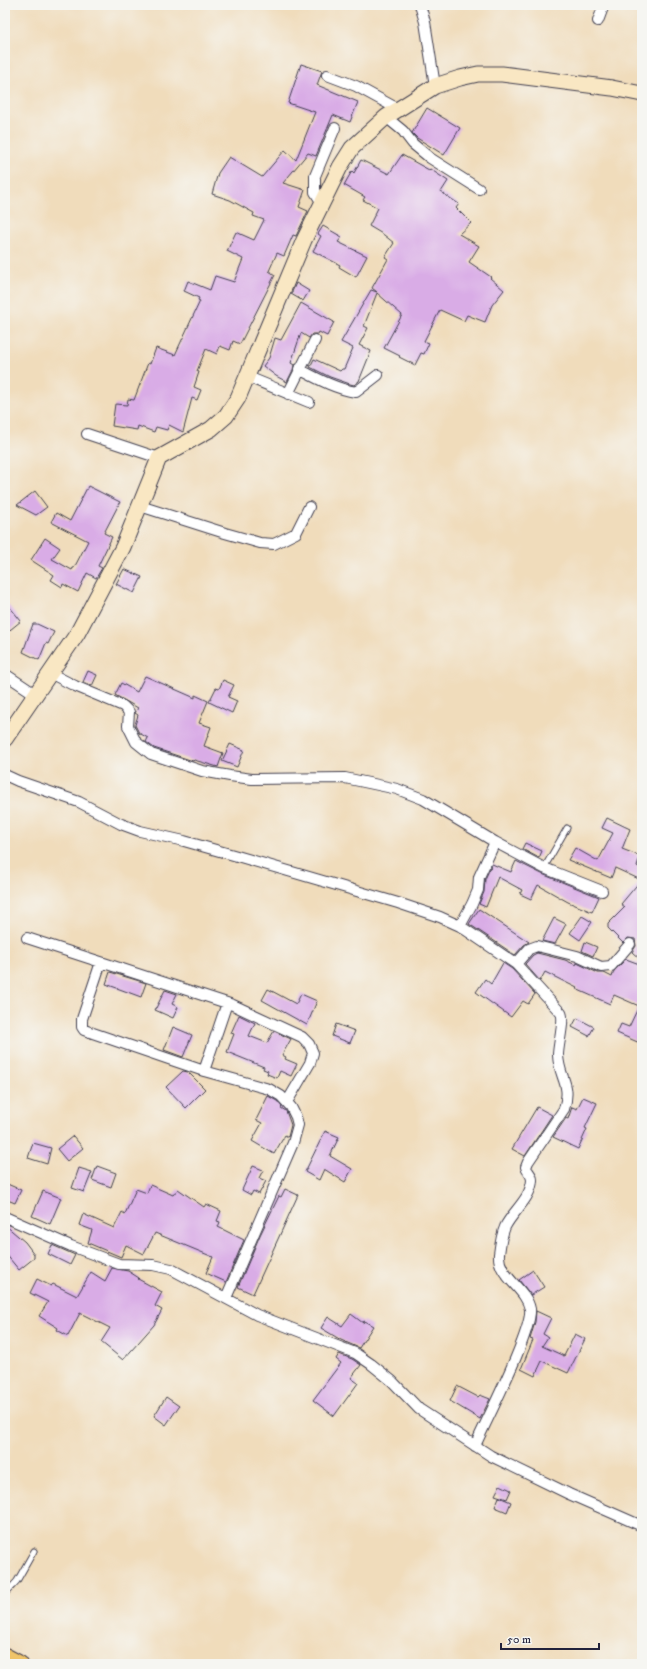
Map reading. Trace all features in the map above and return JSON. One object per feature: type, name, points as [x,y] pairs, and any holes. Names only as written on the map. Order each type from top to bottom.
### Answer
[{"type":"main road","points":[[5,1656],[20,1664]]},
{"type":"street","points":[[420,5],[426,22],[435,86]]},
{"type":"street","points":[[598,21],[604,5]]},
{"type":"street","points":[[5,739],[77,634],[123,547],[159,458],[211,429],[226,416],[238,398],[304,240],[345,158],[352,148],[392,113],[435,86],[478,74],[502,74],[612,88],[642,94]]},
{"type":"street","points":[[327,75],[356,86],[392,113],[413,144],[430,158],[479,189]]},
{"type":"street","points":[[322,203],[315,192],[315,176],[335,128]]},
{"type":"street","points":[[288,394],[299,369],[315,340]]},
{"type":"street","points":[[299,369],[317,379],[345,390],[356,392],[378,376]]},
{"type":"street","points":[[248,377],[309,402]]},
{"type":"street","points":[[87,434],[159,458]]},
{"type":"street","points":[[140,506],[260,543],[274,544],[296,532],[309,507]]},
{"type":"street","points":[[50,673],[75,686],[123,706],[129,712],[128,726],[136,742],[151,754],[202,771],[230,776],[252,779],[345,778],[397,789],[423,799],[495,842],[544,868],[602,891]]},
{"type":"street","points":[[5,674],[35,694]]},
{"type":"street","points":[[5,775],[18,782],[79,802],[121,824],[140,831],[184,841],[398,903],[440,917],[460,926],[516,964],[563,1016],[558,1056],[559,1069],[567,1087],[564,1110],[528,1162],[526,1167],[532,1178],[531,1184],[526,1195],[505,1228],[499,1254],[502,1268],[526,1300],[530,1309],[526,1331],[507,1379],[475,1446]]},
{"type":"street","points":[[460,926],[478,890],[479,877],[495,842]]},
{"type":"street","points":[[27,938],[227,1003],[302,1037],[313,1053],[310,1063],[286,1102]]},
{"type":"street","points":[[516,964],[529,950],[538,946],[577,956],[601,967],[607,967],[611,966],[630,944]]},
{"type":"street","points":[[101,962],[82,1019],[82,1027],[84,1030],[204,1071],[270,1089],[281,1096],[296,1117],[298,1125],[297,1133],[226,1298]]},
{"type":"street","points":[[204,1071],[227,1003]]},
{"type":"street","points":[[5,1217],[71,1246],[119,1264],[153,1265],[171,1269],[257,1315],[355,1353],[387,1377],[419,1409],[491,1456],[562,1491],[642,1526]]},
{"type":"lane","points":[[544,868],[567,828]]},
{"type":"lane","points":[[5,1594],[17,1581],[34,1551]]},
{"type":"building","points":[[301,64],[322,71],[317,85],[358,102],[350,122],[333,115],[316,156],[308,153],[283,183],[305,190],[299,207],[308,211],[296,236],[293,235],[284,256],[277,253],[269,271],[275,275],[240,344],[233,341],[230,350],[220,346],[217,354],[206,349],[197,371],[199,372],[194,387],[201,390],[197,400],[192,398],[183,432],[169,425],[167,430],[156,427],[154,432],[138,426],[137,430],[112,426],[115,404],[127,405],[128,399],[134,400],[148,363],[150,364],[156,348],[175,355],[200,301],[198,300],[199,298],[184,291],[188,281],[210,290],[215,276],[234,282],[243,259],[227,251],[236,232],[254,240],[264,220],[253,216],[254,213],[230,200],[212,194],[218,173],[229,157],[262,177],[285,150],[296,160],[315,112],[288,103]]},
{"type":"building","points":[[427,108],[460,128],[444,155],[417,138],[412,133]]},
{"type":"building","points":[[402,155],[429,170],[430,169],[448,181],[441,192],[459,204],[456,208],[471,223],[459,234],[479,246],[469,262],[491,277],[490,278],[504,290],[492,305],[485,322],[467,315],[464,321],[440,310],[424,341],[429,343],[424,354],[421,353],[415,365],[384,348],[402,315],[377,293],[364,326],[368,328],[359,345],[371,351],[359,381],[354,385],[330,377],[310,367],[314,359],[340,371],[344,369],[353,348],[341,342],[371,290],[377,292],[372,288],[388,259],[385,257],[394,243],[369,226],[378,208],[363,200],[365,197],[344,185],[352,171],[354,173],[361,160],[389,174]]},
{"type":"building","points":[[323,226],[342,237],[338,242],[367,256],[356,277],[339,267],[340,265],[313,251],[321,236],[318,234]]},
{"type":"building","points":[[296,283],[309,291],[303,301],[291,294]]},
{"type":"building","points":[[301,303],[334,322],[327,336],[319,332],[318,334],[312,334],[309,338],[301,333],[291,363],[294,365],[293,370],[287,382],[263,366],[269,358],[275,338],[281,340]]},
{"type":"building","points":[[88,486],[120,502],[104,533],[112,537],[98,566],[102,568],[96,578],[87,573],[78,592],[63,584],[62,587],[51,580],[54,575],[31,560],[45,538],[60,548],[52,559],[72,570],[74,568],[88,541],[51,522],[56,513],[70,521]]},
{"type":"building","points":[[35,491],[47,507],[36,515],[17,505]]},
{"type":"building","points":[[124,569],[142,577],[134,593],[116,584]]},
{"type":"building","points":[[5,601],[21,621],[5,634]]},
{"type":"building","points":[[33,624],[37,624],[54,632],[48,644],[46,643],[39,660],[23,652]]},
{"type":"building","points":[[88,671],[97,675],[92,686],[83,682]]},
{"type":"building","points":[[145,676],[195,698],[195,695],[208,701],[199,723],[211,727],[204,746],[223,753],[218,767],[194,760],[193,761],[154,748],[146,742],[148,738],[139,733],[135,725],[138,715],[135,713],[138,708],[115,695],[121,683],[137,692]]},
{"type":"building","points":[[223,680],[234,685],[228,697],[237,701],[232,713],[209,702],[216,688],[219,689]]},
{"type":"building","points":[[230,744],[244,750],[237,767],[222,761]]},
{"type":"building","points":[[607,818],[630,829],[622,849],[640,856],[637,866],[642,869],[642,961],[632,952],[636,946],[635,939],[628,938],[623,943],[608,928],[608,924],[625,907],[621,904],[641,880],[615,868],[611,878],[568,860],[575,848],[598,861],[613,833],[602,828]]},
{"type":"building","points":[[525,843],[542,851],[539,858],[522,849]]},
{"type":"building","points":[[516,861],[542,874],[599,897],[592,912],[568,902],[538,885],[531,899],[520,894],[522,890],[498,877],[486,907],[479,904],[484,892],[485,879],[492,864],[511,872]]},
{"type":"building","points":[[479,909],[529,942],[524,945],[515,955],[469,924]]},
{"type":"building","points":[[582,916],[592,922],[580,940],[570,933]]},
{"type":"building","points":[[554,918],[566,924],[555,944],[542,941]]},
{"type":"building","points":[[585,942],[597,947],[593,956],[582,951]]},
{"type":"building","points":[[537,953],[565,960],[576,965],[577,963],[598,973],[604,973],[612,977],[614,971],[626,959],[642,965],[642,1044],[617,1033],[621,1024],[629,1027],[639,1006],[614,995],[610,1004],[576,989],[577,988],[545,972],[540,981],[525,964],[533,955]]},
{"type":"building","points":[[503,963],[512,969],[535,994],[528,1004],[523,1001],[511,1017],[476,992],[485,979],[491,984]]},
{"type":"building","points":[[110,972],[146,983],[141,997],[106,984]]},
{"type":"building","points":[[268,989],[296,1004],[301,994],[317,1001],[307,1025],[262,1000]]},
{"type":"building","points":[[165,990],[177,994],[172,1004],[178,1007],[173,1018],[155,1010]]},
{"type":"building","points":[[239,1015],[255,1023],[249,1036],[267,1043],[274,1031],[291,1039],[282,1055],[286,1057],[285,1059],[297,1064],[291,1076],[280,1071],[277,1078],[267,1074],[268,1071],[263,1069],[264,1067],[227,1052],[234,1034],[231,1033]]},
{"type":"building","points":[[577,1018],[594,1027],[589,1036],[572,1027]]},
{"type":"building","points":[[336,1024],[355,1031],[350,1043],[332,1036]]},
{"type":"building","points":[[173,1027],[192,1035],[183,1057],[164,1050]]},
{"type":"building","points":[[183,1071],[188,1072],[205,1089],[186,1108],[166,1087]]},
{"type":"building","points":[[268,1096],[277,1101],[282,1107],[281,1108],[286,1111],[291,1125],[288,1137],[285,1135],[274,1154],[252,1141],[262,1123],[256,1120]]},
{"type":"building","points":[[583,1097],[597,1103],[585,1128],[587,1129],[578,1149],[553,1137],[566,1118],[568,1119],[572,1107],[577,1109]]},
{"type":"building","points":[[537,1107],[552,1115],[525,1156],[512,1149]]},
{"type":"building","points":[[325,1131],[339,1137],[330,1156],[352,1169],[345,1182],[324,1169],[319,1180],[305,1172]]},
{"type":"building","points":[[73,1136],[83,1148],[67,1161],[57,1149]]},
{"type":"building","points":[[33,1143],[51,1148],[47,1164],[28,1158]]},
{"type":"building","points":[[97,1166],[116,1173],[111,1187],[92,1180]]},
{"type":"building","points":[[253,1166],[263,1170],[259,1178],[266,1181],[259,1194],[253,1191],[251,1195],[242,1190]]},
{"type":"building","points":[[79,1168],[92,1172],[84,1192],[72,1188]]},
{"type":"building","points":[[5,1183],[21,1190],[15,1203],[5,1199]]},
{"type":"building","points":[[150,1185],[173,1195],[178,1189],[204,1207],[206,1204],[221,1211],[217,1221],[220,1222],[218,1227],[244,1240],[226,1282],[206,1273],[213,1257],[155,1233],[144,1254],[126,1245],[121,1257],[88,1243],[92,1230],[79,1225],[83,1214],[114,1228],[122,1212],[125,1214],[136,1189],[147,1193]]},
{"type":"building","points":[[285,1189],[298,1195],[253,1294],[238,1287],[260,1235],[279,1196],[281,1197]]},
{"type":"building","points":[[43,1191],[61,1198],[50,1224],[32,1216]]},
{"type":"building","points":[[5,1225],[25,1242],[34,1254],[34,1258],[19,1270],[5,1253]]},
{"type":"building","points":[[52,1245],[75,1255],[70,1265],[48,1254]]},
{"type":"building","points":[[112,1268],[128,1271],[139,1278],[138,1279],[162,1292],[155,1306],[162,1310],[154,1325],[123,1360],[101,1342],[110,1328],[80,1313],[68,1336],[57,1330],[58,1328],[39,1316],[48,1302],[30,1293],[37,1279],[51,1286],[53,1284],[77,1296],[91,1272],[105,1281]]},
{"type":"building","points":[[533,1270],[544,1287],[531,1295],[519,1280]]},
{"type":"building","points":[[536,1311],[551,1318],[543,1334],[548,1337],[542,1346],[564,1356],[575,1334],[585,1339],[568,1373],[542,1361],[535,1376],[521,1369],[533,1340],[530,1339],[535,1322]]},
{"type":"building","points":[[351,1314],[363,1323],[364,1321],[373,1326],[359,1348],[341,1340],[321,1328],[328,1317],[342,1326]]},
{"type":"building","points":[[339,1354],[352,1359],[361,1365],[351,1378],[358,1383],[334,1416],[313,1400],[341,1363],[336,1359]]},
{"type":"building","points":[[457,1386],[478,1397],[480,1395],[490,1399],[480,1419],[450,1401]]},
{"type":"building","points":[[166,1397],[179,1406],[166,1425],[154,1416]]},
{"type":"building","points":[[500,1485],[511,1490],[507,1499],[495,1495]]},
{"type":"building","points":[[499,1497],[511,1502],[507,1512],[495,1507]]}]
